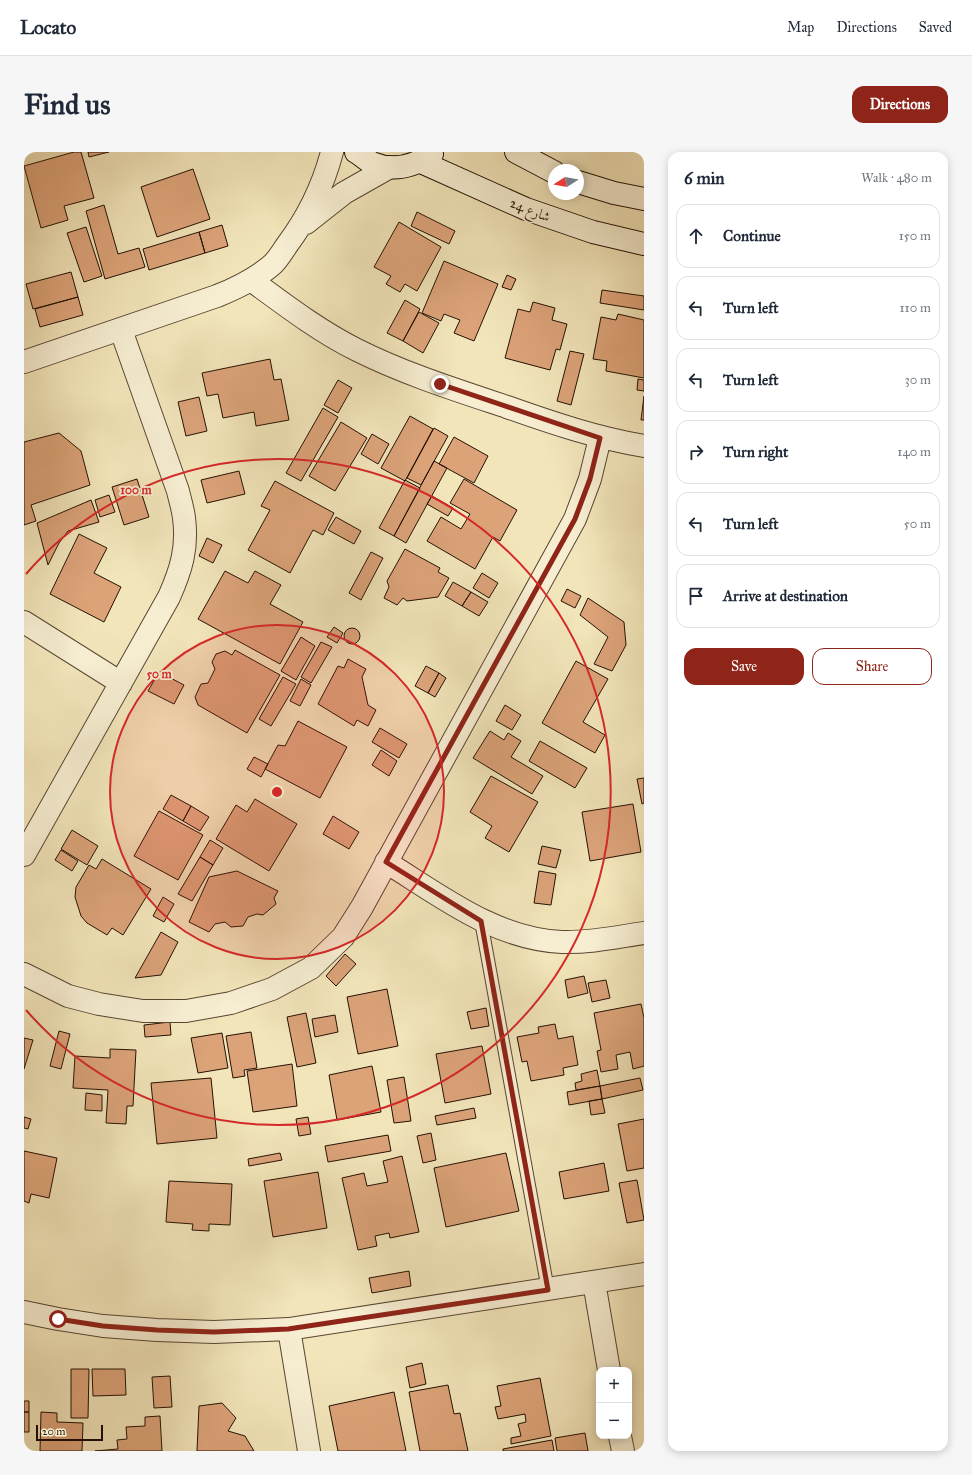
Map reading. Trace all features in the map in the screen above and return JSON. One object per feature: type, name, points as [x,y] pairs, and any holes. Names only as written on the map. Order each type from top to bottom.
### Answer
[{"type":"street","points":[[24,362],[217,296],[250,280],[274,263],[300,227],[322,184],[332,152]]},
{"type":"street","points":[[356,152],[372,162],[390,167],[406,167],[428,157]]},
{"type":"street","points":[[516,152],[548,169]]},
{"type":"street","name":"شارع 24","points":[[428,157],[539,214],[593,232],[644,244]]},
{"type":"street","points":[[300,227],[344,194],[390,167]]},
{"type":"street","points":[[584,184],[614,193],[644,199]]},
{"type":"street","points":[[250,280],[317,327],[356,350],[397,369],[600,438],[644,446]]},
{"type":"street","points":[[24,855],[169,597],[180,572],[185,545],[184,518],[178,491],[121,330]]},
{"type":"street","points":[[24,974],[68,996],[99,1004],[143,1011],[186,1011],[231,1003],[272,989],[311,968],[343,937],[362,907],[575,519],[590,479],[600,438]]},
{"type":"street","points":[[24,622],[121,683]]},
{"type":"street","points":[[386,862],[481,921],[507,932],[534,939],[562,942],[596,941],[644,932]]},
{"type":"street","points":[[24,1312],[103,1326],[157,1330],[214,1332],[288,1329],[644,1274]]},
{"type":"street","points":[[594,1282],[608,1367]]},
{"type":"street","points":[[288,1329],[309,1451]]},
{"type":"street","points":[[621,1439],[623,1451]]},
{"type":"lane","points":[[481,921],[548,1290]]},
{"type":"building","points":[[74,152],[81,152],[94,198],[64,206],[68,220],[41,228],[24,166]]},
{"type":"building","points":[[88,152],[109,152],[89,157]]},
{"type":"building","points":[[193,169],[210,219],[157,237],[141,187]]},
{"type":"building","points":[[104,205],[118,254],[139,248],[145,267],[105,279],[86,211]]},
{"type":"building","points":[[417,212],[455,231],[449,244],[411,226]]},
{"type":"building","points":[[399,222],[441,247],[417,291],[405,284],[400,292],[386,284],[391,276],[374,267]]},
{"type":"building","points":[[222,225],[228,246],[205,253],[199,232]]},
{"type":"building","points":[[86,227],[102,276],[84,282],[67,233]]},
{"type":"building","points":[[199,232],[205,253],[149,270],[143,249]]},
{"type":"building","points":[[444,261],[498,284],[474,341],[454,333],[460,320],[444,314],[441,321],[422,313]]},
{"type":"building","points":[[71,272],[78,297],[33,309],[26,284]]},
{"type":"building","points":[[507,275],[516,279],[511,290],[502,287]]},
{"type":"building","points":[[602,290],[644,296],[644,310],[600,303]]},
{"type":"building","points":[[78,297],[83,315],[40,327],[35,309]]},
{"type":"building","points":[[405,300],[420,309],[403,341],[387,333]]},
{"type":"building","points":[[533,302],[555,308],[552,320],[567,324],[560,350],[556,349],[550,370],[505,358],[518,309],[530,312]]},
{"type":"building","points":[[419,312],[439,323],[423,353],[403,341]]},
{"type":"building","points":[[618,314],[644,320],[644,378],[606,371],[607,361],[593,359],[601,317],[616,320]]},
{"type":"building","points":[[570,351],[584,354],[571,405],[557,401]]},
{"type":"building","points":[[270,359],[274,380],[281,379],[289,420],[256,426],[254,412],[223,418],[218,394],[207,396],[202,373]]},
{"type":"building","points":[[638,379],[644,380],[644,391],[637,390]]},
{"type":"building","points":[[338,380],[352,388],[338,413],[324,405]]},
{"type":"building","points":[[644,396],[644,420],[641,420]]},
{"type":"building","points":[[199,397],[207,431],[186,436],[178,402]]},
{"type":"building","points":[[323,408],[338,417],[301,481],[286,473]]},
{"type":"building","points":[[410,416],[433,429],[405,481],[381,468]]},
{"type":"building","points":[[341,422],[367,438],[335,491],[309,476]]},
{"type":"building","points":[[434,428],[448,436],[421,485],[407,478]]},
{"type":"building","points":[[59,433],[81,451],[90,485],[31,505],[36,521],[24,525],[24,442]]},
{"type":"building","points":[[372,434],[389,444],[378,464],[361,454]]},
{"type":"building","points":[[454,437],[488,456],[474,483],[439,464]]},
{"type":"building","points":[[434,461],[447,468],[406,543],[394,536]]},
{"type":"building","points":[[239,471],[245,494],[207,503],[201,480]]},
{"type":"building","points":[[137,479],[149,517],[124,525],[112,487]]},
{"type":"building","points":[[464,479],[517,510],[500,541],[493,537],[475,569],[427,541],[441,517],[461,529],[470,514],[450,503]]},
{"type":"building","points":[[405,480],[420,488],[394,536],[379,528]]},
{"type":"building","points":[[275,481],[334,513],[323,535],[313,530],[290,573],[248,550],[270,510],[261,506]]},
{"type":"building","points":[[109,495],[115,512],[100,517],[95,500]]},
{"type":"building","points":[[432,496],[453,508],[448,516],[427,504]]},
{"type":"building","points":[[91,500],[99,522],[68,531],[59,543],[48,565],[37,523]]},
{"type":"building","points":[[336,517],[361,531],[354,544],[328,530]]},
{"type":"building","points":[[79,534],[107,548],[94,573],[121,587],[104,622],[50,594]]},
{"type":"building","points":[[207,538],[222,545],[213,563],[199,556]]},
{"type":"building","points":[[405,549],[440,568],[438,572],[449,578],[438,597],[407,601],[403,598],[397,605],[384,598],[389,587],[387,581]]},
{"type":"building","points":[[371,552],[383,558],[361,600],[349,593]]},
{"type":"building","points":[[225,571],[248,583],[255,571],[281,585],[270,604],[303,622],[280,664],[198,619]]},
{"type":"building","points":[[482,573],[498,583],[489,598],[473,588]]},
{"type":"building","points":[[453,582],[471,592],[462,606],[445,596]]},
{"type":"building","points":[[567,589],[581,596],[575,608],[561,601]]},
{"type":"building","points":[[471,592],[488,602],[479,616],[462,606]]},
{"type":"building","points":[[588,598],[624,622],[626,645],[612,671],[594,664],[608,637],[580,615]]},
{"type":"building","points":[[334,627],[343,633],[337,643],[327,637]]},
{"type":"building","points":[[352,628],[358,630],[360,636],[358,642],[352,644],[346,642],[344,636],[346,630]]},
{"type":"building","points":[[301,637],[315,646],[296,680],[281,671]]},
{"type":"building","points":[[321,642],[332,647],[311,683],[301,677]]},
{"type":"building","points":[[235,650],[280,675],[247,733],[198,705],[195,697],[201,684],[208,683],[215,669],[212,662],[216,654],[225,651],[232,655]]},
{"type":"building","points":[[348,659],[366,669],[362,677],[368,705],[376,710],[368,726],[357,720],[354,726],[318,704],[338,666],[344,668]]},
{"type":"building","points":[[576,661],[608,679],[583,722],[605,735],[595,753],[542,723]]},
{"type":"building","points":[[426,666],[439,673],[428,693],[415,686]]},
{"type":"building","points":[[159,672],[184,685],[174,704],[148,691]]},
{"type":"building","points":[[439,673],[446,678],[435,697],[428,693]]},
{"type":"building","points":[[283,677],[296,684],[271,726],[259,719]]},
{"type":"building","points":[[301,679],[311,685],[300,706],[290,701]]},
{"type":"building","points":[[505,705],[521,715],[512,730],[496,721]]},
{"type":"building","points":[[298,721],[347,747],[320,798],[265,769],[278,745],[285,746]]},
{"type":"building","points":[[380,728],[407,744],[399,758],[372,742]]},
{"type":"building","points":[[490,731],[504,740],[508,733],[521,741],[511,757],[543,776],[532,794],[473,758]]},
{"type":"building","points":[[540,741],[587,768],[575,788],[529,761]]},
{"type":"building","points":[[381,750],[397,761],[389,776],[372,765]]},
{"type":"building","points":[[254,757],[268,764],[261,777],[247,769]]},
{"type":"building","points":[[491,776],[538,802],[509,852],[485,838],[492,826],[470,812]]},
{"type":"building","points":[[644,778],[644,803],[642,804],[637,779]]},
{"type":"building","points":[[171,795],[191,806],[183,821],[163,809]]},
{"type":"building","points":[[255,799],[297,824],[269,871],[216,839],[236,805],[247,812]]},
{"type":"building","points":[[633,804],[641,852],[590,861],[582,812]]},
{"type":"building","points":[[191,806],[209,817],[200,831],[183,821]]},
{"type":"building","points":[[159,811],[203,835],[178,880],[134,856]]},
{"type":"building","points":[[333,816],[359,832],[349,849],[323,834]]},
{"type":"building","points":[[72,830],[98,846],[87,865],[61,849]]},
{"type":"building","points":[[210,840],[223,848],[213,865],[200,857]]},
{"type":"building","points":[[542,846],[561,850],[556,868],[538,864]]},
{"type":"building","points":[[61,850],[78,861],[72,871],[55,860]]},
{"type":"building","points":[[200,857],[213,865],[192,901],[178,894]]},
{"type":"building","points":[[102,859],[151,889],[123,935],[112,928],[107,935],[87,923],[81,916],[75,897],[76,887],[89,865],[96,869]]},
{"type":"building","points":[[237,871],[278,891],[274,898],[276,904],[263,915],[257,914],[248,917],[243,926],[231,927],[225,922],[215,924],[209,932],[189,922],[209,877]]},
{"type":"building","points":[[539,871],[556,874],[551,905],[534,903]]},
{"type":"building","points":[[163,897],[174,904],[164,922],[153,916]]},
{"type":"building","points":[[161,932],[178,942],[161,975],[135,978]]},
{"type":"building","points":[[345,954],[356,964],[336,986],[326,976]]},
{"type":"building","points":[[584,976],[588,993],[568,998],[565,980]]},
{"type":"building","points":[[606,980],[610,998],[592,1002],[588,983]]},
{"type":"building","points":[[387,989],[398,1046],[358,1054],[347,997]]},
{"type":"building","points":[[641,1004],[644,1018],[644,1066],[633,1069],[630,1052],[616,1055],[618,1069],[601,1072],[597,1051],[601,1050],[594,1013]]},
{"type":"building","points":[[486,1008],[489,1026],[471,1029],[467,1012]]},
{"type":"building","points":[[306,1013],[316,1063],[297,1067],[287,1017]]},
{"type":"building","points":[[335,1015],[338,1032],[315,1037],[312,1019]]},
{"type":"building","points":[[170,1022],[171,1035],[145,1037],[144,1025]]},
{"type":"building","points":[[555,1024],[558,1039],[573,1036],[578,1065],[563,1068],[564,1075],[531,1081],[527,1061],[522,1062],[517,1037],[539,1033],[538,1027]]},
{"type":"building","points":[[59,1031],[70,1034],[61,1069],[50,1066]]},
{"type":"building","points":[[251,1032],[257,1068],[244,1070],[245,1076],[233,1078],[226,1036]]},
{"type":"building","points":[[222,1033],[228,1068],[198,1073],[191,1038]]},
{"type":"building","points":[[24,1038],[33,1040],[24,1069]]},
{"type":"building","points":[[482,1046],[491,1094],[445,1103],[436,1054]]},
{"type":"building","points":[[110,1049],[136,1050],[133,1106],[127,1106],[126,1124],[106,1123],[108,1090],[73,1088],[75,1056],[110,1058]]},
{"type":"building","points":[[292,1064],[297,1106],[253,1112],[247,1071]]},
{"type":"building","points":[[372,1066],[381,1112],[337,1120],[329,1075]]},
{"type":"building","points":[[597,1070],[600,1086],[576,1090],[575,1083],[582,1081],[581,1074]]},
{"type":"building","points":[[404,1077],[411,1121],[394,1123],[387,1080]]},
{"type":"building","points":[[211,1078],[217,1138],[157,1144],[151,1083]]},
{"type":"building","points":[[640,1078],[643,1090],[602,1099],[600,1086]]},
{"type":"building","points":[[600,1086],[602,1099],[569,1105],[567,1092]]},
{"type":"building","points":[[86,1093],[102,1095],[102,1111],[85,1110]]},
{"type":"building","points":[[602,1099],[605,1113],[591,1115],[589,1101]]},
{"type":"building","points":[[474,1108],[476,1118],[437,1125],[435,1116]]},
{"type":"building","points":[[24,1117],[31,1119],[28,1129],[24,1128]]},
{"type":"building","points":[[308,1117],[311,1134],[299,1136],[296,1119]]},
{"type":"building","points":[[644,1119],[644,1168],[627,1171],[618,1124]]},
{"type":"building","points":[[431,1133],[436,1160],[423,1163],[417,1136]]},
{"type":"building","points":[[388,1135],[391,1151],[328,1162],[325,1146]]},
{"type":"building","points":[[24,1151],[57,1158],[49,1198],[31,1194],[29,1203],[24,1201]]},
{"type":"building","points":[[280,1153],[282,1160],[249,1166],[248,1159]]},
{"type":"building","points":[[506,1153],[519,1211],[446,1227],[434,1168]]},
{"type":"building","points":[[402,1156],[419,1232],[390,1238],[389,1233],[375,1236],[377,1246],[358,1250],[342,1178],[364,1173],[367,1186],[388,1182],[383,1161]]},
{"type":"building","points":[[604,1163],[609,1191],[564,1199],[559,1172]]},
{"type":"building","points":[[318,1172],[327,1228],[273,1237],[264,1181]]},
{"type":"building","points":[[637,1180],[644,1220],[627,1223],[619,1183]]},
{"type":"building","points":[[169,1181],[232,1184],[230,1225],[209,1224],[209,1231],[192,1230],[193,1224],[166,1222]]},
{"type":"building","points":[[409,1271],[411,1286],[372,1293],[369,1278]]},
{"type":"building","points":[[422,1363],[426,1384],[410,1388],[406,1367]]},
{"type":"building","points":[[71,1369],[89,1369],[88,1418],[71,1418]]},
{"type":"building","points":[[92,1369],[125,1369],[126,1395],[93,1396]]},
{"type":"building","points":[[170,1376],[172,1407],[154,1408],[152,1377]]},
{"type":"building","points":[[540,1378],[551,1436],[511,1444],[511,1438],[521,1436],[518,1424],[526,1422],[525,1414],[498,1419],[495,1407],[501,1406],[497,1386]]},
{"type":"building","points":[[448,1385],[454,1414],[460,1413],[468,1451],[420,1451],[409,1392]]},
{"type":"building","points":[[394,1392],[406,1451],[338,1451],[329,1406]]},
{"type":"building","points":[[24,1401],[29,1401],[29,1412],[24,1412]]},
{"type":"building","points":[[222,1403],[236,1418],[228,1431],[245,1436],[254,1451],[197,1451],[199,1406]]},
{"type":"building","points":[[24,1412],[29,1412],[29,1432],[24,1432]]},
{"type":"building","points":[[41,1412],[57,1413],[57,1422],[83,1423],[82,1451],[40,1451]]},
{"type":"building","points":[[160,1416],[162,1451],[95,1451],[118,1449],[117,1440],[127,1439],[126,1427],[145,1426],[145,1417]]},
{"type":"building","points":[[585,1433],[588,1451],[557,1451],[555,1438]]},
{"type":"building","points":[[552,1440],[554,1451],[503,1451],[503,1449]]},
{"type":"route","points":[[58,1319],[103,1326],[157,1330],[214,1332],[288,1329],[548,1290],[481,921],[386,862],[575,519],[590,479],[600,438],[440,384]]}]
